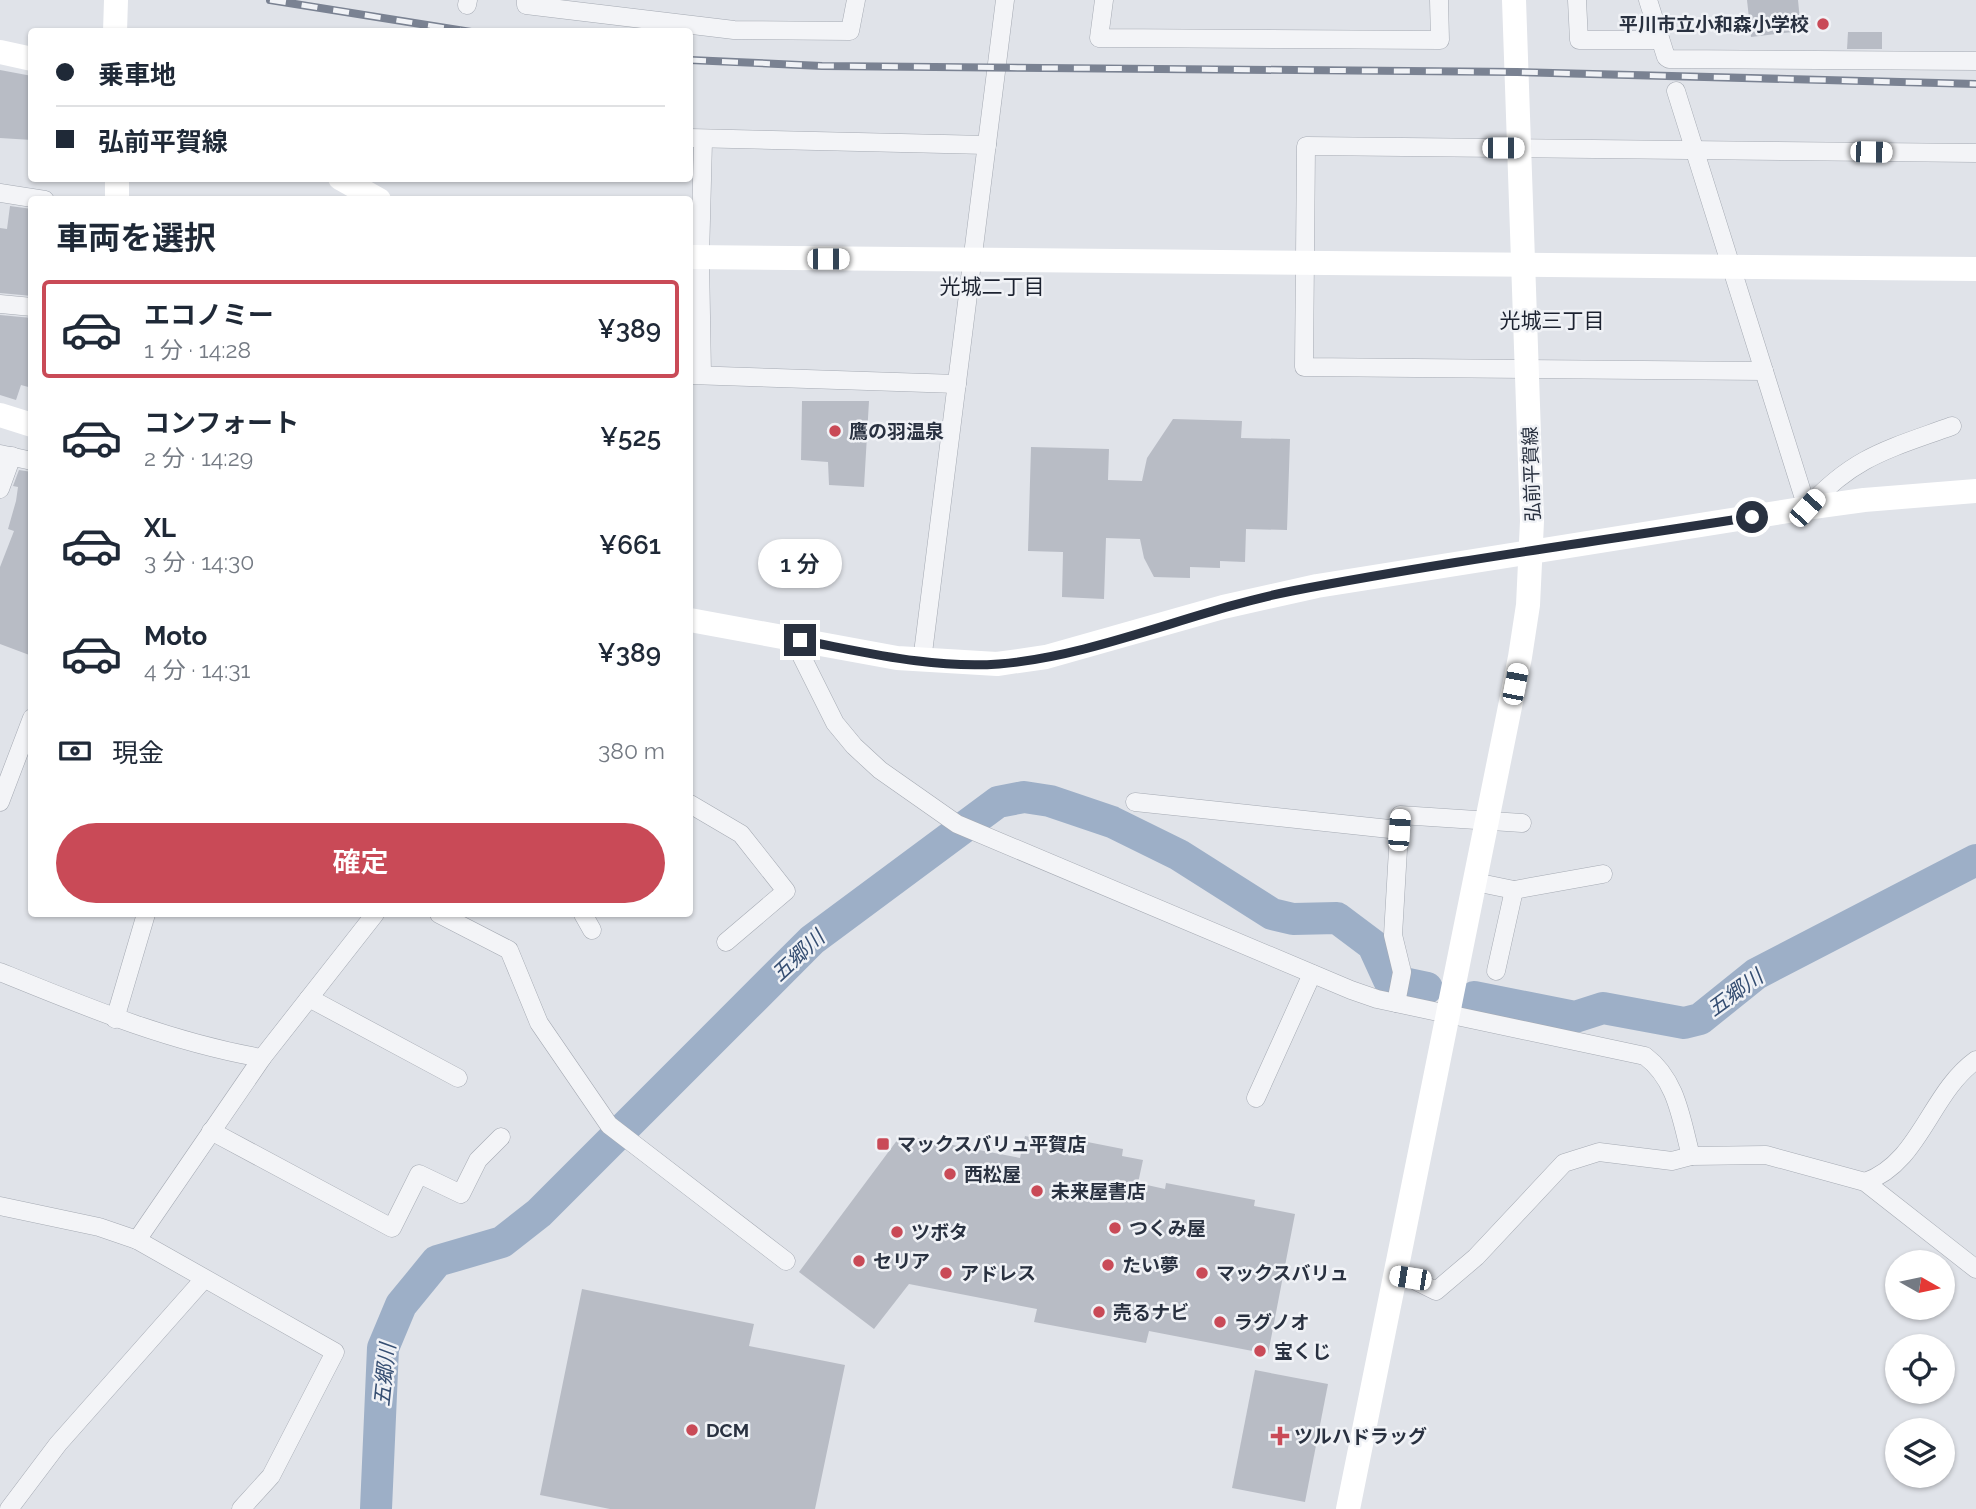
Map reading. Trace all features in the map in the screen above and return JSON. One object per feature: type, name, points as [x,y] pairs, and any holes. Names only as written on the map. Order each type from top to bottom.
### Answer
[{"type":"street","points":[[115,28],[116,0]]},
{"type":"street","points":[[526,0],[526,5],[734,30],[850,31],[856,0]]},
{"type":"street","points":[[922,661],[1005,0]]},
{"type":"street","points":[[1104,0],[1099,38],[1440,40],[1439,0]]},
{"type":"street","name":"弘前平賀線","points":[[1348,1509],[1520,657],[1532,552],[1514,0]]},
{"type":"street","points":[[1577,0],[1579,40],[1660,40]]},
{"type":"street","points":[[1648,0],[1660,40],[1669,58],[1976,61]]},
{"type":"street","points":[[0,52],[28,57]]},
{"type":"street","points":[[1676,90],[1807,508]]},
{"type":"street","points":[[957,384],[696,375],[696,139],[987,145]]},
{"type":"street","points":[[1764,371],[1527,366],[1304,367],[1307,146],[1976,153]]},
{"type":"street","points":[[347,182],[372,196]]},
{"type":"street","points":[[0,193],[28,197]]},
{"type":"street","points":[[695,258],[1976,269]]},
{"type":"street","points":[[0,304],[28,307]]},
{"type":"street","points":[[0,415],[28,424]]},
{"type":"street","points":[[1807,508],[1829,483],[1864,458],[1952,426]]},
{"type":"street","points":[[0,489],[6,455],[28,460]]},
{"type":"street","points":[[693,621],[922,661],[975,665],[1028,660],[1271,595],[1807,508],[1864,500],[1976,491]]},
{"type":"street","points":[[800,640],[800,651],[835,723],[854,746],[880,770],[957,824],[1351,990],[1397,997],[1448,1014],[1645,1056],[1657,1065],[1675,1095],[1691,1156]]},
{"type":"street","points":[[0,802],[28,728]]},
{"type":"street","points":[[0,747],[17,756]]},
{"type":"street","points":[[1135,802],[1399,830]]},
{"type":"street","points":[[693,806],[741,834],[786,891],[726,942]]},
{"type":"street","points":[[1397,997],[1402,972],[1393,935],[1400,814],[1522,823]]},
{"type":"street","points":[[1475,882],[1514,890],[1603,874]]},
{"type":"street","points":[[1496,971],[1514,890]]},
{"type":"street","points":[[115,1019],[145,917]]},
{"type":"street","points":[[137,1240],[262,1058],[373,917]]},
{"type":"street","points":[[445,917],[509,950],[539,1023],[609,1125],[786,1261]]},
{"type":"street","points":[[585,917],[592,930]]},
{"type":"street","points":[[0,972],[115,1019],[211,1049],[262,1058]]},
{"type":"street","points":[[1256,1098],[1312,974]]},
{"type":"street","points":[[309,998],[458,1077]]},
{"type":"street","points":[[1866,1182],[1885,1175],[1906,1153],[1931,1111],[1965,1068],[1976,1060]]},
{"type":"street","points":[[211,1131],[393,1228],[419,1174],[461,1194],[478,1160],[501,1138]]},
{"type":"street","points":[[1395,1276],[1410,1278],[1436,1292],[1476,1257],[1564,1163],[1600,1152],[1672,1161],[1691,1156],[1766,1155],[1866,1182],[1976,1269]]},
{"type":"street","points":[[0,1206],[99,1227],[137,1240],[335,1352],[271,1476],[241,1509]]},
{"type":"street","points":[[9,1509],[58,1444],[204,1279]]},
{"type":"building","points":[[1747,0],[1798,0],[1801,31],[1751,37]]},
{"type":"building","points":[[1848,32],[1882,32],[1882,49],[1847,49]]},
{"type":"building","points":[[0,70],[28,75],[28,140],[0,138]]},
{"type":"building","points":[[10,206],[28,208],[28,296],[0,293],[0,228],[7,229]]},
{"type":"building","points":[[0,315],[28,318],[28,387],[21,385],[16,400],[0,395]]},
{"type":"building","name":"鷹の羽温泉","points":[[802,401],[869,401],[864,487],[829,485],[828,462],[801,460]]},
{"type":"building","points":[[1173,419],[1242,421],[1241,438],[1290,439],[1287,530],[1246,529],[1245,562],[1220,561],[1220,568],[1190,567],[1190,578],[1154,577],[1144,558],[1140,539],[1106,538],[1104,599],[1062,597],[1063,552],[1028,551],[1031,447],[1109,449],[1108,480],[1142,481],[1147,458]]},
{"type":"building","points":[[19,470],[28,471],[28,654],[0,644],[0,567],[14,531],[8,529],[18,487],[13,486]]},
{"type":"building","points":[[901,1135],[1020,1158],[1025,1136],[1051,1141],[1052,1135],[1123,1149],[1122,1156],[1143,1160],[1138,1183],[1165,1189],[1166,1183],[1255,1200],[1254,1206],[1295,1214],[1268,1354],[1149,1331],[1146,1343],[1034,1322],[1037,1309],[909,1284],[874,1329],[799,1272]]},
{"type":"building","name":"DCM","points":[[582,1289],[754,1324],[749,1346],[845,1365],[815,1509],[610,1509],[540,1495]]},
{"type":"building","name":"ツルハドラッグ","points":[[1255,1370],[1328,1384],[1305,1502],[1232,1488]]},
{"type":"waterway","name":"五郷川","points":[[376,1509],[383,1348],[401,1305],[437,1261],[502,1242],[539,1213],[812,940],[998,802],[1024,797],[1050,801],[1112,822],[1179,855],[1272,914],[1293,919],[1337,918],[1373,945],[1389,980],[1427,988]]},
{"type":"waterway","name":"五郷川","points":[[1474,997],[1575,1017],[1603,1008],[1684,1023],[1700,1019],[1756,974],[1976,860]]},
{"type":"railway","points":[[270,0],[446,28]]},
{"type":"railway","points":[[693,60],[822,66],[1517,72],[1976,84]]},
{"type":"place","name":"平川市立小和森小学校","points":[[1823,24]]},
{"type":"place","name":"鷹の羽温泉","points":[[835,431]]},
{"type":"place","name":"マックスバリュ平賀店","points":[[883,1144]]},
{"type":"place","name":"西松屋","points":[[950,1174]]},
{"type":"place","name":"未来屋書店","points":[[1037,1191]]},
{"type":"place","name":"つくみ屋","points":[[1115,1228]]},
{"type":"place","name":"ツボタ","points":[[897,1232]]},
{"type":"place","name":"セリア","points":[[859,1261]]},
{"type":"place","name":"たい夢","points":[[1108,1265]]},
{"type":"place","name":"アドレス","points":[[946,1273]]},
{"type":"place","name":"マックスバリュ","points":[[1202,1273]]},
{"type":"place","name":"売るナビ","points":[[1099,1312]]},
{"type":"place","name":"ラグノオ","points":[[1220,1322]]},
{"type":"place","name":"宝くじ","points":[[1260,1351]]},
{"type":"place","name":"DCM","points":[[692,1430]]},
{"type":"place","name":"ツルハドラッグ","points":[[1280,1436]]},
{"type":"district","name":"光城二丁目","points":[[992,287]]},
{"type":"district","name":"光城三丁目","points":[[1552,321]]},
{"type":"route","points":[[800,640],[922,661],[975,665],[1019,662],[1070,651],[1271,595],[1752,517]]}]
